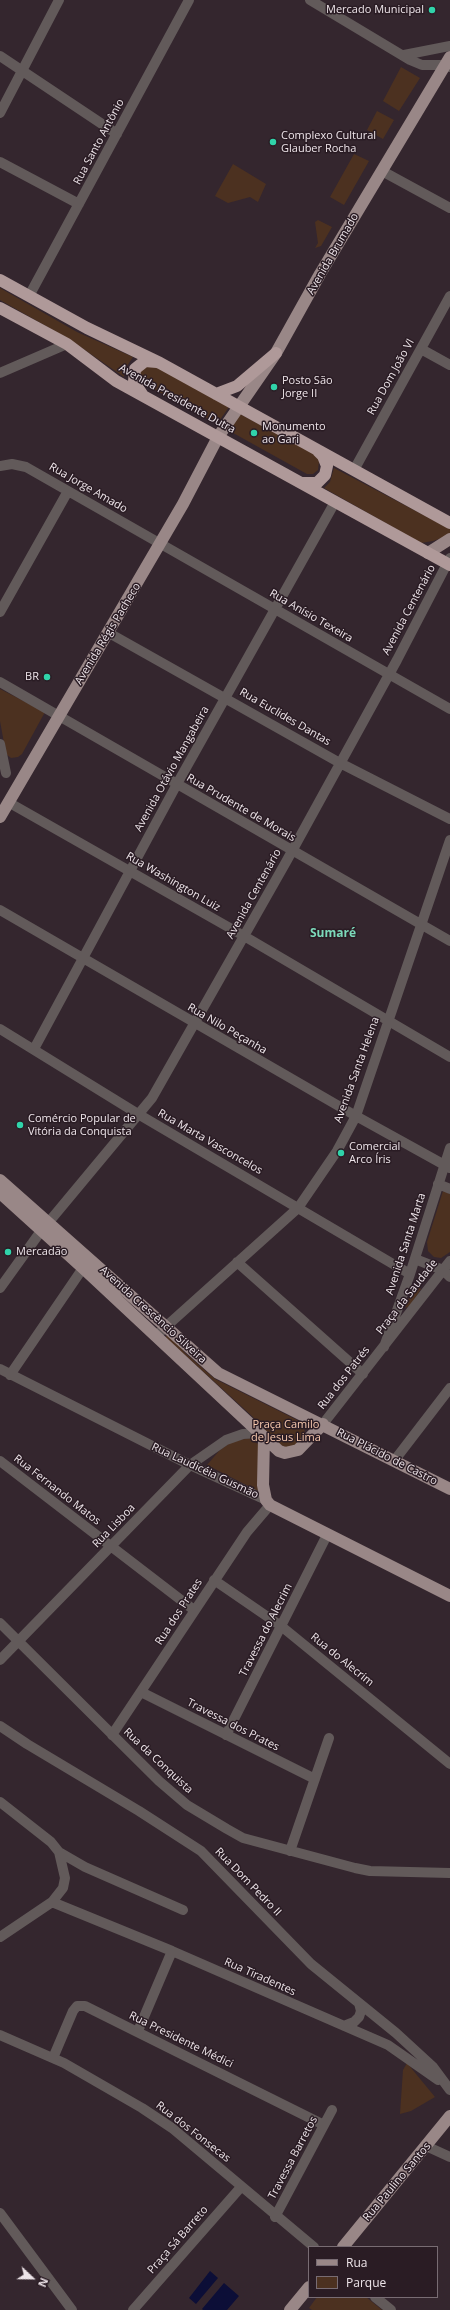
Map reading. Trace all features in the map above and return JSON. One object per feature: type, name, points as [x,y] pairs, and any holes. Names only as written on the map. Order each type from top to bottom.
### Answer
[{"type":"highway","name":"Avenida Presidente Dutra","points":[[0,280],[87,328],[160,363],[450,523]]},
{"type":"highway","name":"Avenida Presidente Dutra","points":[[0,308],[67,344],[116,381],[428,553],[449,562]]},
{"type":"highway","points":[[216,394],[224,393],[237,386],[276,353]]},
{"type":"highway","points":[[142,395],[134,382],[135,368],[145,361],[160,363]]},
{"type":"highway","points":[[299,482],[312,484],[322,479],[325,475],[325,461],[316,449]]},
{"type":"main road","name":"Avenida Brumado","points":[[213,449],[218,437],[276,353],[320,274],[448,63]]},
{"type":"main road","name":"Avenida Régis Pacheco","points":[[0,817],[59,715],[109,633],[213,449]]},
{"type":"main road","points":[[428,553],[450,539]]},
{"type":"main road","name":"Avenida Crescêncio Silveira","points":[[0,1180],[44,1227],[83,1268],[252,1424],[279,1451],[285,1453],[298,1450],[310,1440],[323,1424],[305,1417],[218,1373],[166,1326],[44,1227],[0,1193]]},
{"type":"main road","points":[[305,1417],[310,1440]]},
{"type":"main road","name":"Rua Plácido de Castro","points":[[323,1424],[450,1489]]},
{"type":"main road","points":[[262,1435],[263,1485],[268,1503]]},
{"type":"main road","name":"Rua Laudicéia Gusmão","points":[[268,1503],[327,1535],[450,1596]]},
{"type":"main road","name":"Rua Paulino Santos","points":[[343,2246],[450,2116]]},
{"type":"main road","points":[[294,2308],[308,2288]]},
{"type":"street","points":[[0,113],[59,0]]},
{"type":"street","name":"Rua Santo Antônio","points":[[29,296],[189,0]]},
{"type":"street","points":[[310,0],[422,65],[448,63]]},
{"type":"street","points":[[404,55],[424,53],[450,46]]},
{"type":"street","points":[[0,56],[22,69],[117,134]]},
{"type":"street","points":[[0,162],[79,204]]},
{"type":"street","points":[[382,171],[450,208]]},
{"type":"street","name":"Rua Dom João VI","points":[[354,470],[450,296]]},
{"type":"street","points":[[0,373],[67,344]]},
{"type":"street","points":[[421,349],[450,365]]},
{"type":"street","name":"Rua Jorge Amado","points":[[0,466],[12,464],[26,467],[160,543]]},
{"type":"street","points":[[0,612],[68,491]]},
{"type":"street","name":"Avenida Otávio Mangabeira","points":[[34,1049],[84,959],[177,784],[335,502]]},
{"type":"street","name":"Rua Anísio Texeira","points":[[160,543],[450,709]]},
{"type":"street","name":"Avenida Centenário","points":[[0,1288],[44,1227],[152,1098],[292,851],[449,562]]},
{"type":"street","name":"Rua Euclides Dantas","points":[[109,633],[340,763],[450,819]]},
{"type":"street","name":"Rua Prudente de Morais","points":[[0,682],[450,941]]},
{"type":"street","points":[[0,744],[3,773],[20,781]]},
{"type":"street","name":"Rua Washington Luiz","points":[[8,802],[244,936],[450,1057]]},
{"type":"street","name":"Avenida Santa Helena","points":[[156,1336],[298,1208],[337,1151],[356,1116],[450,840]]},
{"type":"street","name":"Rua Nilo Peçanha","points":[[0,910],[195,1024],[447,1167]]},
{"type":"street","name":"Rua Marta Vasconcelos","points":[[0,1029],[138,1114],[410,1274]]},
{"type":"street","name":"Avenida Santa Marta","points":[[384,1347],[415,1259],[438,1184],[447,1167],[450,1148]]},
{"type":"street","points":[[438,1184],[450,1189]]},
{"type":"street","points":[[415,1259],[447,1273]]},
{"type":"street","name":"Praça da Saudade","points":[[384,1347],[447,1273],[450,1261]]},
{"type":"street","points":[[237,1262],[362,1374]]},
{"type":"street","points":[[10,1375],[83,1268]]},
{"type":"street","name":"Rua dos Patrés","points":[[323,1424],[384,1347]]},
{"type":"street","name":"Rua Laudicéia Gusmão","points":[[0,1369],[268,1503]]},
{"type":"street","points":[[394,1461],[450,1388]]},
{"type":"street","name":"Rua Lisboa","points":[[0,1660],[190,1465],[213,1447],[230,1438],[247,1433],[262,1435]]},
{"type":"street","name":"Rua Fernando Matos","points":[[0,1462],[194,1610]]},
{"type":"street","name":"Rua dos Prates","points":[[112,1735],[214,1580],[268,1503]]},
{"type":"street","name":"Travessa do Alecrim","points":[[226,1735],[327,1535]]},
{"type":"street","name":"Rua do Alecrim","points":[[214,1580],[281,1626],[450,1764]]},
{"type":"street","name":"Rua da Conquista","points":[[0,1623],[134,1758],[187,1805],[243,1838],[370,1871],[450,1873]]},
{"type":"street","name":"Travessa dos Prates","points":[[141,1692],[315,1780]]},
{"type":"street","name":"Rua Dom Pedro II","points":[[0,1726],[27,1744],[139,1811],[201,1851],[311,1964],[423,2058],[450,2090]]},
{"type":"street","points":[[290,1851],[329,1738]]},
{"type":"street","points":[[0,1802],[42,1834],[59,1852],[85,1867],[183,1910]]},
{"type":"street","points":[[0,1938],[52,1902],[63,1888],[65,1878],[59,1852]]},
{"type":"street","name":"Rua Tiradentes","points":[[52,1902],[172,1951],[388,2045],[450,2090]]},
{"type":"street","points":[[138,2031],[172,1951]]},
{"type":"street","points":[[344,2026],[354,2022],[359,2016],[361,2011],[359,2003]]},
{"type":"street","name":"Rua Presidente Médici","points":[[53,2058],[73,2011],[77,2006],[85,2006],[138,2031],[324,2125]]},
{"type":"street","name":"Rua dos Fonsecas","points":[[0,2035],[85,2074],[166,2124],[275,2217],[313,2246]]},
{"type":"street","name":"Travessa Barretos","points":[[275,2217],[332,2110]]},
{"type":"street","points":[[426,2146],[450,2157]]},
{"type":"street","name":"Praça Sá Barreto","points":[[133,2310],[241,2187]]},
{"type":"street","points":[[0,2213],[72,2310]]},
{"type":"street","points":[[376,2298],[391,2310]]},
{"type":"green space","points":[[401,67],[420,78],[399,111],[383,101]]},
{"type":"green space","points":[[377,111],[394,120],[383,139],[367,130]]},
{"type":"green space","points":[[354,154],[369,161],[344,205],[330,197]]},
{"type":"green space","points":[[233,164],[266,184],[258,202],[250,197],[228,203],[215,196]]},
{"type":"green space","points":[[318,220],[332,227],[321,246],[315,248],[318,243],[315,222]]},
{"type":"green space","points":[[0,288],[77,332],[133,357],[125,369],[124,377],[69,339],[0,300]]},
{"type":"green space","points":[[153,364],[229,407],[217,424],[139,381],[139,369]]},
{"type":"green space","points":[[238,413],[315,454],[319,461],[318,470],[313,474],[307,474],[226,429]]},
{"type":"green space","points":[[334,468],[450,529],[450,535],[433,541],[421,543],[324,488],[330,482]]},
{"type":"green space","points":[[0,689],[45,712],[22,754],[18,757],[11,758],[6,754],[0,721]]},
{"type":"green space","points":[[443,1191],[450,1194],[450,1252],[441,1258],[434,1257],[428,1251],[427,1242]]},
{"type":"green space","points":[[417,1286],[421,1289],[410,1306],[405,1308],[413,1287]]},
{"type":"green space","name":"Praça Camilo de Jesus Lima","points":[[167,1335],[175,1339],[184,1352],[215,1379],[303,1424],[306,1437],[290,1450],[264,1436],[253,1417],[184,1354],[171,1345],[165,1338]]},
{"type":"green space","name":"Praça Camilo de Jesus Lima","points":[[249,1438],[258,1444],[262,1493],[207,1465],[219,1451],[231,1442]]},
{"type":"green space","points":[[407,2063],[435,2097],[411,2111],[400,2114],[403,2070]]},
{"type":"green space","points":[[316,2298],[367,2298],[382,2310],[312,2310],[309,2308]]},
{"type":"shaded area","points":[[210,2271],[218,2278],[196,2304],[189,2298]]},
{"type":"shaded area","points":[[224,2283],[239,2296],[227,2310],[203,2310],[202,2309]]},
{"type":"place","name":"Mercado Municipal","points":[[432,10]]},
{"type":"place","name":"Complexo Cultural Glauber Rocha","points":[[273,142]]},
{"type":"place","name":"Posto São Jorge II","points":[[274,387]]},
{"type":"place","name":"Monumento ao Gari","points":[[254,433]]},
{"type":"place","name":"BR","points":[[47,677]]},
{"type":"place","name":"Comércio Popular de Vitória da Conquista","points":[[20,1125]]},
{"type":"place","name":"Comercial Arco Íris","points":[[341,1153]]},
{"type":"place","name":"Mercadão","points":[[8,1252]]},
{"type":"district","name":"Sumaré","points":[[333,934]]}]
